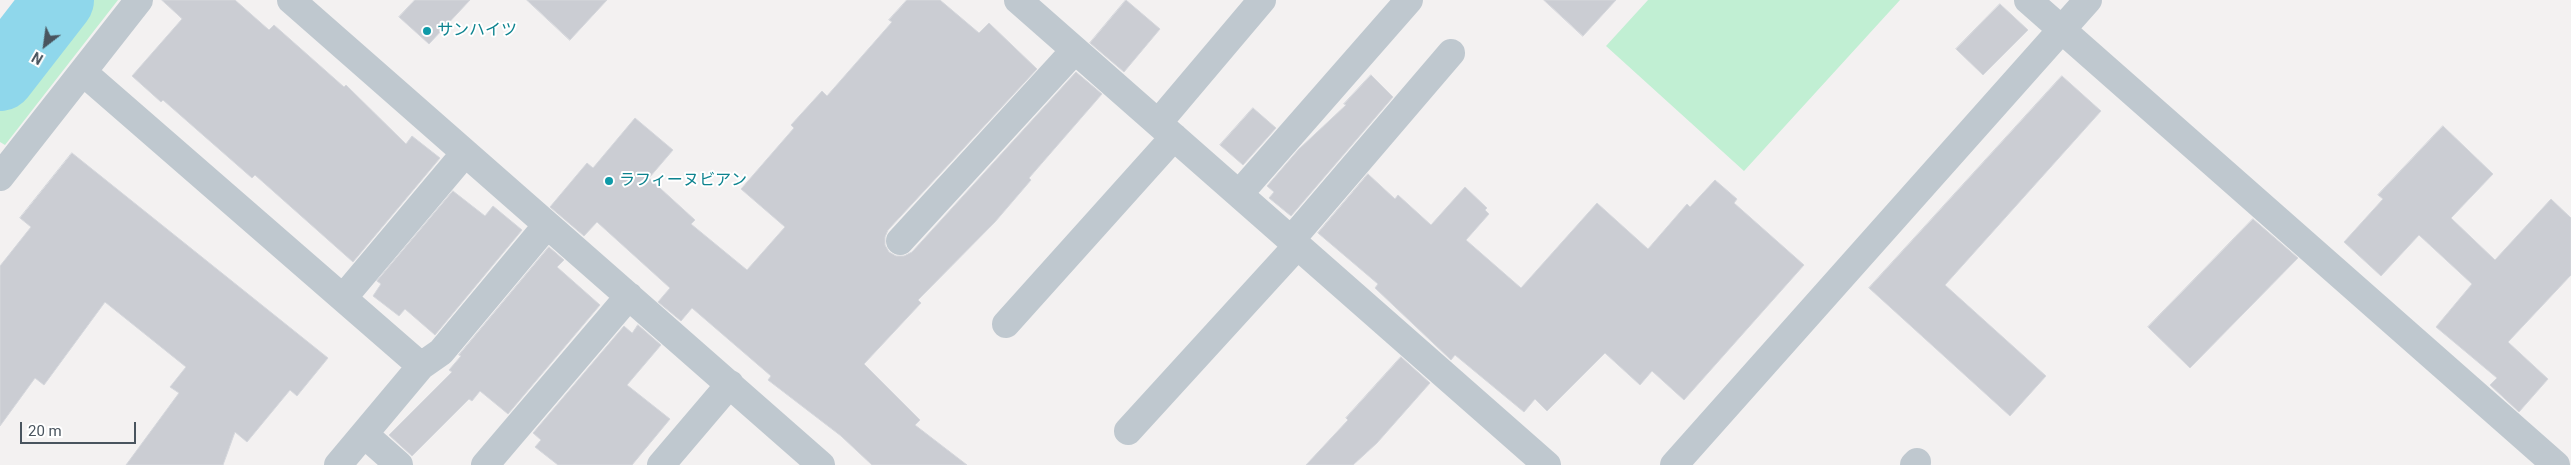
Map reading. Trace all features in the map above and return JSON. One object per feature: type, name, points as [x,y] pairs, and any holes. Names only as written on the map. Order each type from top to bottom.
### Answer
[{"type":"street","points":[[0,177],[84,73],[139,0]]},
{"type":"street","points":[[291,0],[822,465]]},
{"type":"street","points":[[1006,324],[1166,130],[1262,0]]},
{"type":"street","points":[[1238,194],[1409,0]]},
{"type":"street","points":[[2028,0],[2556,465]]},
{"type":"street","points":[[1674,465],[2088,0]]},
{"type":"street","points":[[1033,5],[1075,50],[1547,465]]},
{"type":"street","points":[[900,242],[1075,50]]},
{"type":"street","points":[[1128,431],[1294,243],[1451,53]]},
{"type":"street","points":[[84,73],[421,366]]},
{"type":"street","points":[[343,298],[465,153]]},
{"type":"street","points":[[338,465],[421,366],[441,352],[547,225]]},
{"type":"street","points":[[486,465],[629,296]]},
{"type":"street","points":[[661,465],[730,384]]},
{"type":"street","points":[[364,434],[399,465]]},
{"type":"green space","points":[[82,0],[118,0],[5,145],[0,142],[0,104]]},
{"type":"green space","points":[[1648,0],[1900,0],[1744,171],[1606,46]]},
{"type":"building","points":[[162,0],[235,0],[269,30],[274,25],[344,87],[346,85],[406,144],[412,136],[440,158],[353,262],[255,175],[252,178],[163,100],[161,102],[132,76],[182,19]]},
{"type":"building","name":"サンハイツ","points":[[415,0],[470,0],[429,44],[399,17]]},
{"type":"building","points":[[527,0],[607,0],[570,40]]},
{"type":"building","points":[[907,0],[940,0],[979,33],[989,23],[1037,69],[888,230],[885,237],[885,245],[889,252],[896,256],[904,256],[912,252],[1076,72],[1102,94],[1029,178],[1031,180],[995,222],[918,300],[921,303],[864,364],[920,420],[915,425],[967,465],[872,465],[841,436],[768,380],[771,376],[692,308],[681,321],[658,302],[670,288],[597,222],[584,236],[550,207],[587,163],[593,168],[635,118],[673,150],[649,178],[695,220],[691,224],[747,270],[785,227],[741,189],[794,128],[791,125],[822,91],[827,96],[892,22],[889,20]]},
{"type":"building","points":[[1126,0],[1160,29],[1124,72],[1090,43]]},
{"type":"building","points":[[1544,0],[1616,0],[1583,36]]},
{"type":"building","points":[[2000,4],[2028,30],[1983,75],[1956,49]]},
{"type":"building","points":[[1371,75],[1393,97],[1291,216],[1269,198],[1274,192],[1267,186],[1299,149],[1346,105],[1344,104]]},
{"type":"building","points":[[2062,76],[2101,111],[1945,285],[2046,376],[2010,416],[1869,288]]},
{"type":"building","points":[[1253,108],[1276,128],[1243,165],[1220,145]]},
{"type":"building","points":[[2443,126],[2493,174],[2451,218],[2495,260],[2551,199],[2571,218],[2571,275],[2508,342],[2548,379],[2519,412],[2490,385],[2497,378],[2436,327],[2472,284],[2419,235],[2381,276],[2344,242],[2383,199],[2378,195]]},
{"type":"building","points":[[72,153],[328,358],[297,396],[290,390],[247,442],[235,432],[223,465],[126,465],[179,393],[170,387],[186,367],[105,302],[44,385],[35,378],[0,426],[0,266],[31,227],[20,218]]},
{"type":"building","points":[[1368,174],[1395,199],[1398,195],[1431,225],[1465,187],[1487,208],[1485,210],[1489,214],[1466,240],[1521,288],[1597,203],[1648,249],[1687,204],[1690,207],[1715,180],[1737,199],[1734,203],[1804,265],[1684,400],[1652,371],[1640,385],[1605,353],[1547,411],[1535,399],[1524,412],[1455,355],[1451,360],[1375,288],[1378,284],[1318,233]]},
{"type":"building","points":[[453,191],[485,216],[493,206],[522,230],[435,335],[405,309],[399,316],[373,296],[381,284],[377,281]]},
{"type":"building","points":[[2253,219],[2298,258],[2190,368],[2148,327]]},
{"type":"building","points":[[549,247],[564,260],[557,267],[600,305],[508,414],[480,391],[472,401],[469,399],[412,456],[389,435],[452,372],[449,370],[461,356],[459,355]]},
{"type":"building","points":[[638,325],[661,345],[627,385],[670,419],[632,465],[558,465],[535,447],[541,440],[533,433],[624,326],[632,333]]},
{"type":"building","points":[[1401,357],[1430,383],[1377,443],[1353,465],[1306,465],[1348,420],[1346,418]]},
{"type":"waterway","points":[[0,76],[59,0]]},
{"type":"place","name":"サンハイツ","points":[[427,31]]},
{"type":"place","name":"ラフィーヌビアン","points":[[609,181]]}]
